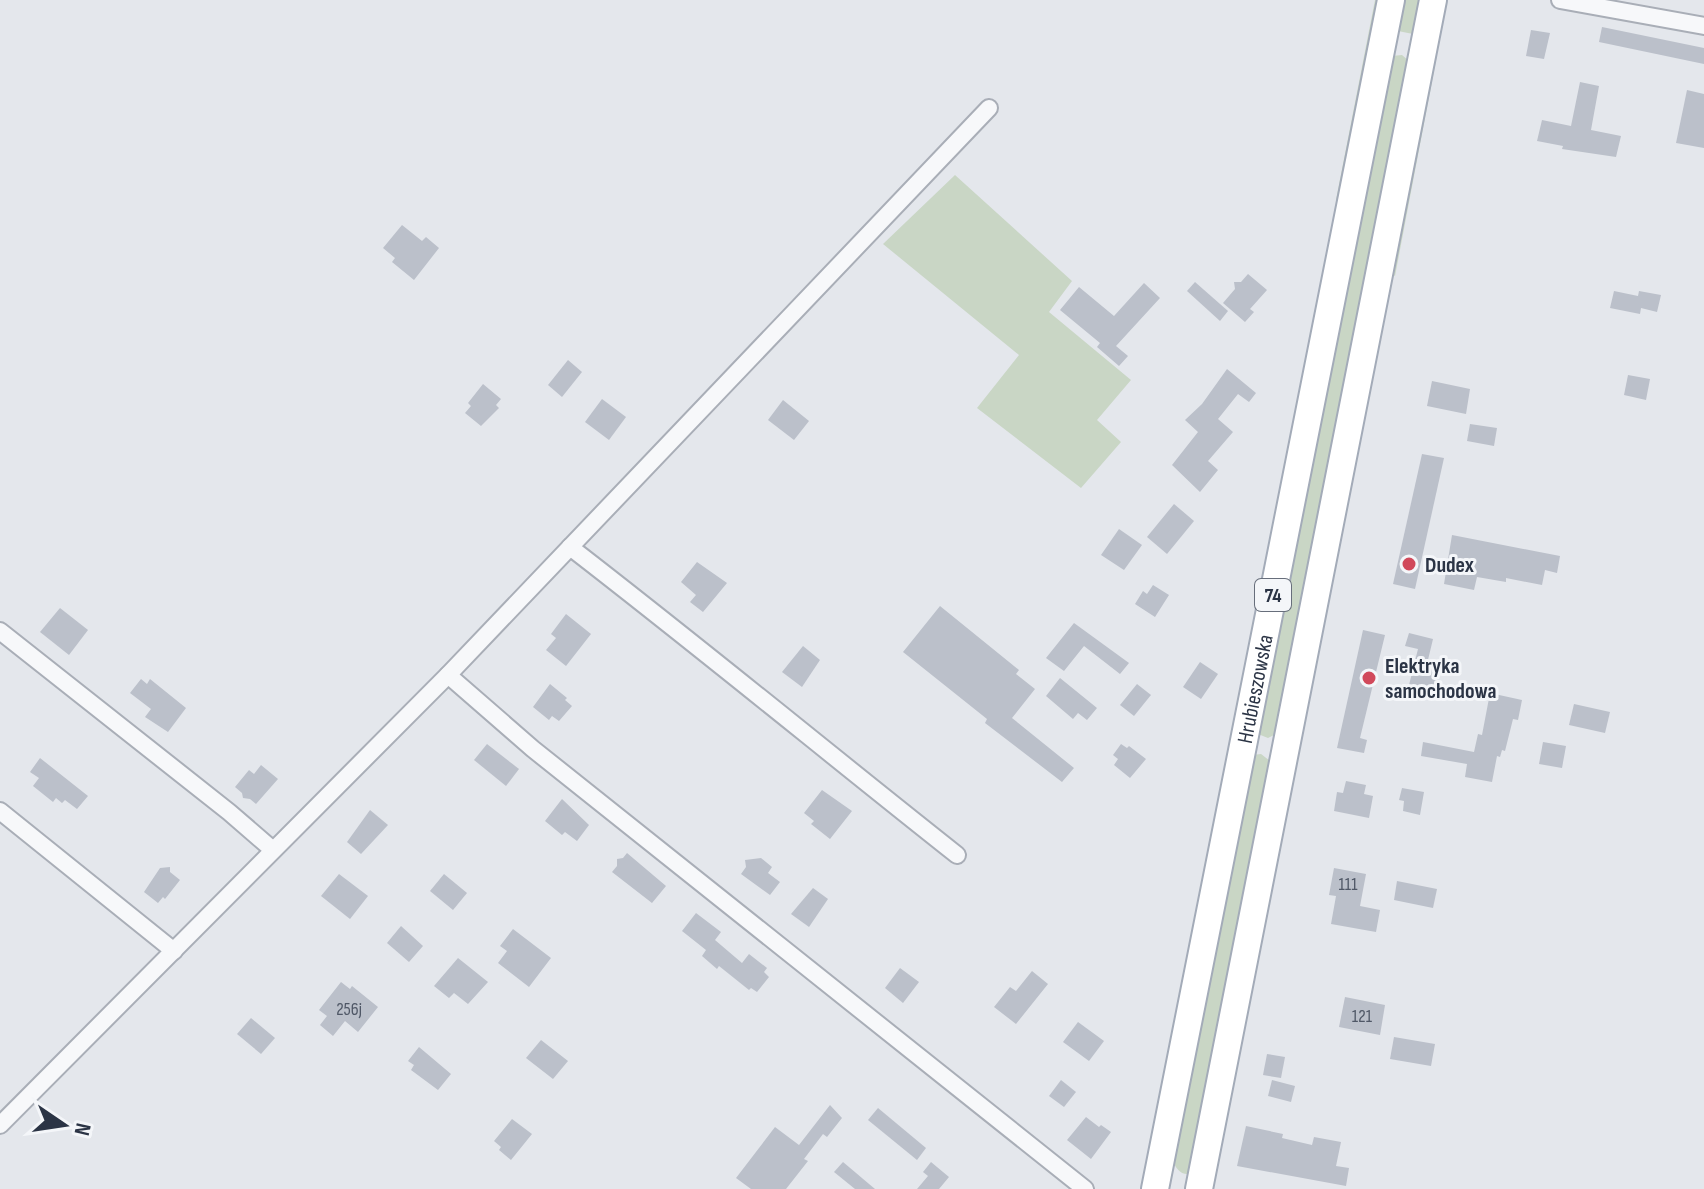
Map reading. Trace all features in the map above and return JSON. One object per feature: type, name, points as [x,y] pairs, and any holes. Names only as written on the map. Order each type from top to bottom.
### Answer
[{"type":"main road","name":"Hrubieszowska","points":[[1155,1189],[1391,0]]},
{"type":"main road","name":"Hrubieszowska","points":[[1199,1189],[1433,0]]},
{"type":"main road","points":[[1244,743],[1286,751]]},
{"type":"street","points":[[1560,0],[1704,26]]},
{"type":"street","points":[[0,1125],[448,675],[989,108]]},
{"type":"street","points":[[570,547],[957,855]]},
{"type":"street","points":[[0,631],[273,850]]},
{"type":"street","points":[[448,675],[533,749],[1085,1189]]},
{"type":"street","points":[[0,811],[174,951]]},
{"type":"green space","points":[[1375,0],[1380,0],[1336,200]]},
{"type":"green space","points":[[1399,0],[1422,0],[1413,34],[1398,31]]},
{"type":"green space","points":[[1402,55],[1409,61],[1278,729],[1268,738],[1258,734],[1392,56]]},
{"type":"green space","points":[[1437,55],[1395,276],[1389,272],[1433,58]]},
{"type":"green space","points":[[955,175],[1072,281],[1049,312],[1131,380],[1097,420],[1121,442],[1081,488],[977,408],[1019,355],[883,244]]},
{"type":"green space","points":[[1261,754],[1270,761],[1189,1174],[1186,1174],[1172,1160],[1252,755]]},
{"type":"building","points":[[1602,27],[1704,48],[1704,64],[1599,42]]},
{"type":"building","points":[[1531,30],[1550,33],[1544,59],[1526,56]]},
{"type":"building","points":[[1580,82],[1599,86],[1591,130],[1621,136],[1616,157],[1562,149],[1563,146],[1537,141],[1542,120],[1571,126]]},
{"type":"building","points":[[1687,90],[1704,94],[1704,148],[1676,143]]},
{"type":"building","points":[[402,225],[422,241],[426,237],[439,248],[414,280],[392,262],[395,258],[383,248]]},
{"type":"building","points":[[1248,274],[1267,290],[1250,309],[1254,312],[1245,322],[1223,303],[1235,289],[1234,282],[1241,282]]},
{"type":"building","points":[[1195,282],[1228,311],[1220,321],[1187,291]]},
{"type":"building","points":[[1144,283],[1160,298],[1116,346],[1128,356],[1119,366],[1097,347],[1100,343],[1060,310],[1079,287],[1114,316]]},
{"type":"building","points":[[1614,291],[1638,296],[1639,291],[1661,295],[1657,312],[1641,308],[1640,314],[1610,308]]},
{"type":"building","points":[[568,360],[582,372],[562,397],[548,385]]},
{"type":"building","points":[[1227,369],[1256,393],[1249,402],[1238,394],[1218,419],[1233,432],[1208,461],[1218,470],[1200,492],[1172,465],[1198,432],[1185,420],[1202,404]]},
{"type":"building","points":[[1628,375],[1650,379],[1646,400],[1624,395]]},
{"type":"building","points":[[1432,381],[1470,389],[1466,414],[1427,406]]},
{"type":"building","points":[[483,384],[501,399],[496,405],[499,408],[481,426],[465,413],[471,406],[468,403]]},
{"type":"building","points":[[602,399],[626,417],[609,440],[585,422]]},
{"type":"building","points":[[783,400],[809,421],[794,440],[768,420]]},
{"type":"building","points":[[1470,424],[1497,428],[1494,446],[1467,441]]},
{"type":"building","points":[[1422,454],[1444,458],[1415,589],[1393,584]]},
{"type":"building","points":[[1174,504],[1194,521],[1167,554],[1147,537]]},
{"type":"building","points":[[1119,529],[1142,545],[1124,570],[1101,555]]},
{"type":"building","points":[[1452,535],[1560,556],[1557,573],[1545,570],[1542,585],[1506,578],[1506,582],[1477,577],[1474,590],[1444,584]]},
{"type":"building","points":[[697,562],[727,583],[703,612],[690,602],[696,595],[681,582]]},
{"type":"building","points":[[1153,585],[1169,595],[1155,617],[1135,604],[1143,591],[1147,594]]},
{"type":"building","points":[[940,606],[1019,670],[1016,674],[1035,689],[1012,718],[1074,768],[1062,782],[985,723],[987,719],[903,652]]},
{"type":"building","points":[[60,608],[88,630],[69,655],[40,632]]},
{"type":"building","points":[[566,614],[591,634],[566,666],[546,650],[556,638],[551,634]]},
{"type":"building","points":[[1074,623],[1129,663],[1120,674],[1084,646],[1064,671],[1046,658]]},
{"type":"building","points":[[1363,630],[1385,635],[1360,738],[1367,740],[1364,753],[1337,748]]},
{"type":"building","points":[[1409,633],[1433,639],[1427,664],[1441,667],[1436,689],[1421,685],[1419,696],[1407,693],[1418,649],[1405,646]]},
{"type":"building","points":[[803,646],[820,660],[802,687],[782,672]]},
{"type":"building","points":[[1200,662],[1218,674],[1201,699],[1183,687]]},
{"type":"building","points":[[1060,678],[1097,708],[1087,720],[1078,713],[1073,719],[1046,696]]},
{"type":"building","points":[[141,679],[147,684],[150,679],[186,708],[168,732],[145,717],[151,709],[130,693]]},
{"type":"building","points":[[550,684],[572,706],[559,721],[552,716],[549,720],[533,707]]},
{"type":"building","points":[[1137,684],[1151,695],[1134,716],[1120,705]]},
{"type":"building","points":[[1490,693],[1522,700],[1518,720],[1513,719],[1505,751],[1502,750],[1500,757],[1497,756],[1492,782],[1465,777],[1467,764],[1421,756],[1423,742],[1474,752],[1478,734],[1482,735]]},
{"type":"building","points":[[1574,704],[1610,712],[1605,733],[1569,725]]},
{"type":"building","points":[[1543,742],[1566,746],[1562,768],[1539,764]]},
{"type":"building","points":[[487,744],[519,769],[506,786],[474,760]]},
{"type":"building","points":[[1121,744],[1127,748],[1129,746],[1146,759],[1130,778],[1114,765],[1118,759],[1113,755]]},
{"type":"building","points":[[40,758],[88,796],[77,809],[65,800],[62,803],[56,798],[53,802],[33,786],[39,778],[30,772]]},
{"type":"building","points":[[261,765],[278,779],[256,804],[243,798],[235,787],[249,770],[254,774]]},
{"type":"building","points":[[1346,781],[1366,785],[1364,794],[1373,796],[1369,818],[1334,811],[1337,792],[1343,793]]},
{"type":"building","points":[[1402,788],[1424,792],[1420,815],[1403,811],[1404,801],[1399,800]]},
{"type":"building","points":[[822,790],[852,811],[830,839],[811,824],[814,821],[804,813]]},
{"type":"building","points":[[562,799],[589,825],[577,841],[565,832],[562,835],[545,821]]},
{"type":"building","points":[[370,810],[388,825],[361,854],[347,842]]},
{"type":"building","points":[[627,853],[666,886],[652,903],[612,872],[617,866],[617,859]]},
{"type":"building","points":[[761,858],[772,867],[768,873],[780,882],[770,895],[741,874],[746,867],[745,860]]},
{"type":"building","points":[[170,867],[170,872],[180,880],[158,903],[144,892],[160,868]]},
{"type":"building","points":[[1334,868],[1366,874],[1360,906],[1380,910],[1376,932],[1331,924],[1336,896],[1329,895]]},
{"type":"building","points":[[339,874],[368,896],[350,919],[321,896]]},
{"type":"building","points":[[444,874],[467,893],[453,910],[430,891]]},
{"type":"building","points":[[1397,881],[1437,889],[1433,908],[1394,900]]},
{"type":"building","points":[[813,888],[828,899],[809,927],[791,914]]},
{"type":"building","points":[[696,913],[721,932],[715,940],[742,963],[749,954],[767,968],[764,972],[769,977],[757,992],[751,988],[749,990],[719,966],[717,969],[702,956],[706,950],[682,931]]},
{"type":"building","points":[[401,926],[423,946],[409,962],[387,943]]},
{"type":"building","points":[[513,929],[551,958],[529,987],[498,963],[507,951],[500,946]]},
{"type":"building","points":[[458,958],[488,982],[468,1004],[454,993],[449,998],[434,986]]},
{"type":"building","points":[[900,968],[919,982],[903,1003],[885,988]]},
{"type":"building","points":[[1032,971],[1048,984],[1016,1024],[994,1007],[1010,987],[1016,991]]},
{"type":"building","points":[[341,982],[350,989],[352,986],[378,1007],[358,1032],[345,1021],[333,1036],[320,1025],[327,1016],[319,1010]]},
{"type":"building","points":[[1345,997],[1385,1005],[1380,1035],[1339,1027]]},
{"type":"building","points":[[251,1018],[275,1038],[261,1054],[237,1034]]},
{"type":"building","points":[[1078,1022],[1104,1041],[1089,1061],[1063,1042]]},
{"type":"building","points":[[1394,1037],[1435,1044],[1431,1066],[1390,1059]]},
{"type":"building","points":[[541,1040],[568,1061],[553,1079],[526,1058]]},
{"type":"building","points":[[419,1047],[451,1074],[438,1090],[411,1070],[414,1065],[408,1061]]},
{"type":"building","points":[[1267,1054],[1285,1057],[1281,1078],[1263,1075]]},
{"type":"building","points":[[1061,1080],[1076,1092],[1064,1107],[1049,1096]]},
{"type":"building","points":[[1272,1080],[1295,1086],[1291,1102],[1268,1096]]},
{"type":"building","points":[[830,1105],[842,1118],[827,1137],[823,1134],[804,1159],[808,1161],[786,1189],[751,1189],[736,1178],[775,1127],[799,1145]]},
{"type":"building","points":[[878,1108],[926,1148],[917,1160],[868,1120]]},
{"type":"building","points":[[1086,1117],[1111,1132],[1091,1159],[1067,1140]]},
{"type":"building","points":[[512,1119],[532,1134],[511,1160],[494,1141]]},
{"type":"building","points":[[1246,1126],[1283,1134],[1282,1138],[1312,1145],[1314,1137],[1341,1142],[1336,1166],[1349,1168],[1346,1186],[1237,1166]]},
{"type":"building","points":[[843,1162],[875,1189],[855,1189],[834,1172]]},
{"type":"building","points":[[931,1162],[949,1177],[939,1189],[917,1189],[928,1176],[923,1172]]},
{"type":"place","name":"Dudex","points":[[1409,564]]},
{"type":"place","name":"Elektryka samochodowa","points":[[1369,678]]}]
